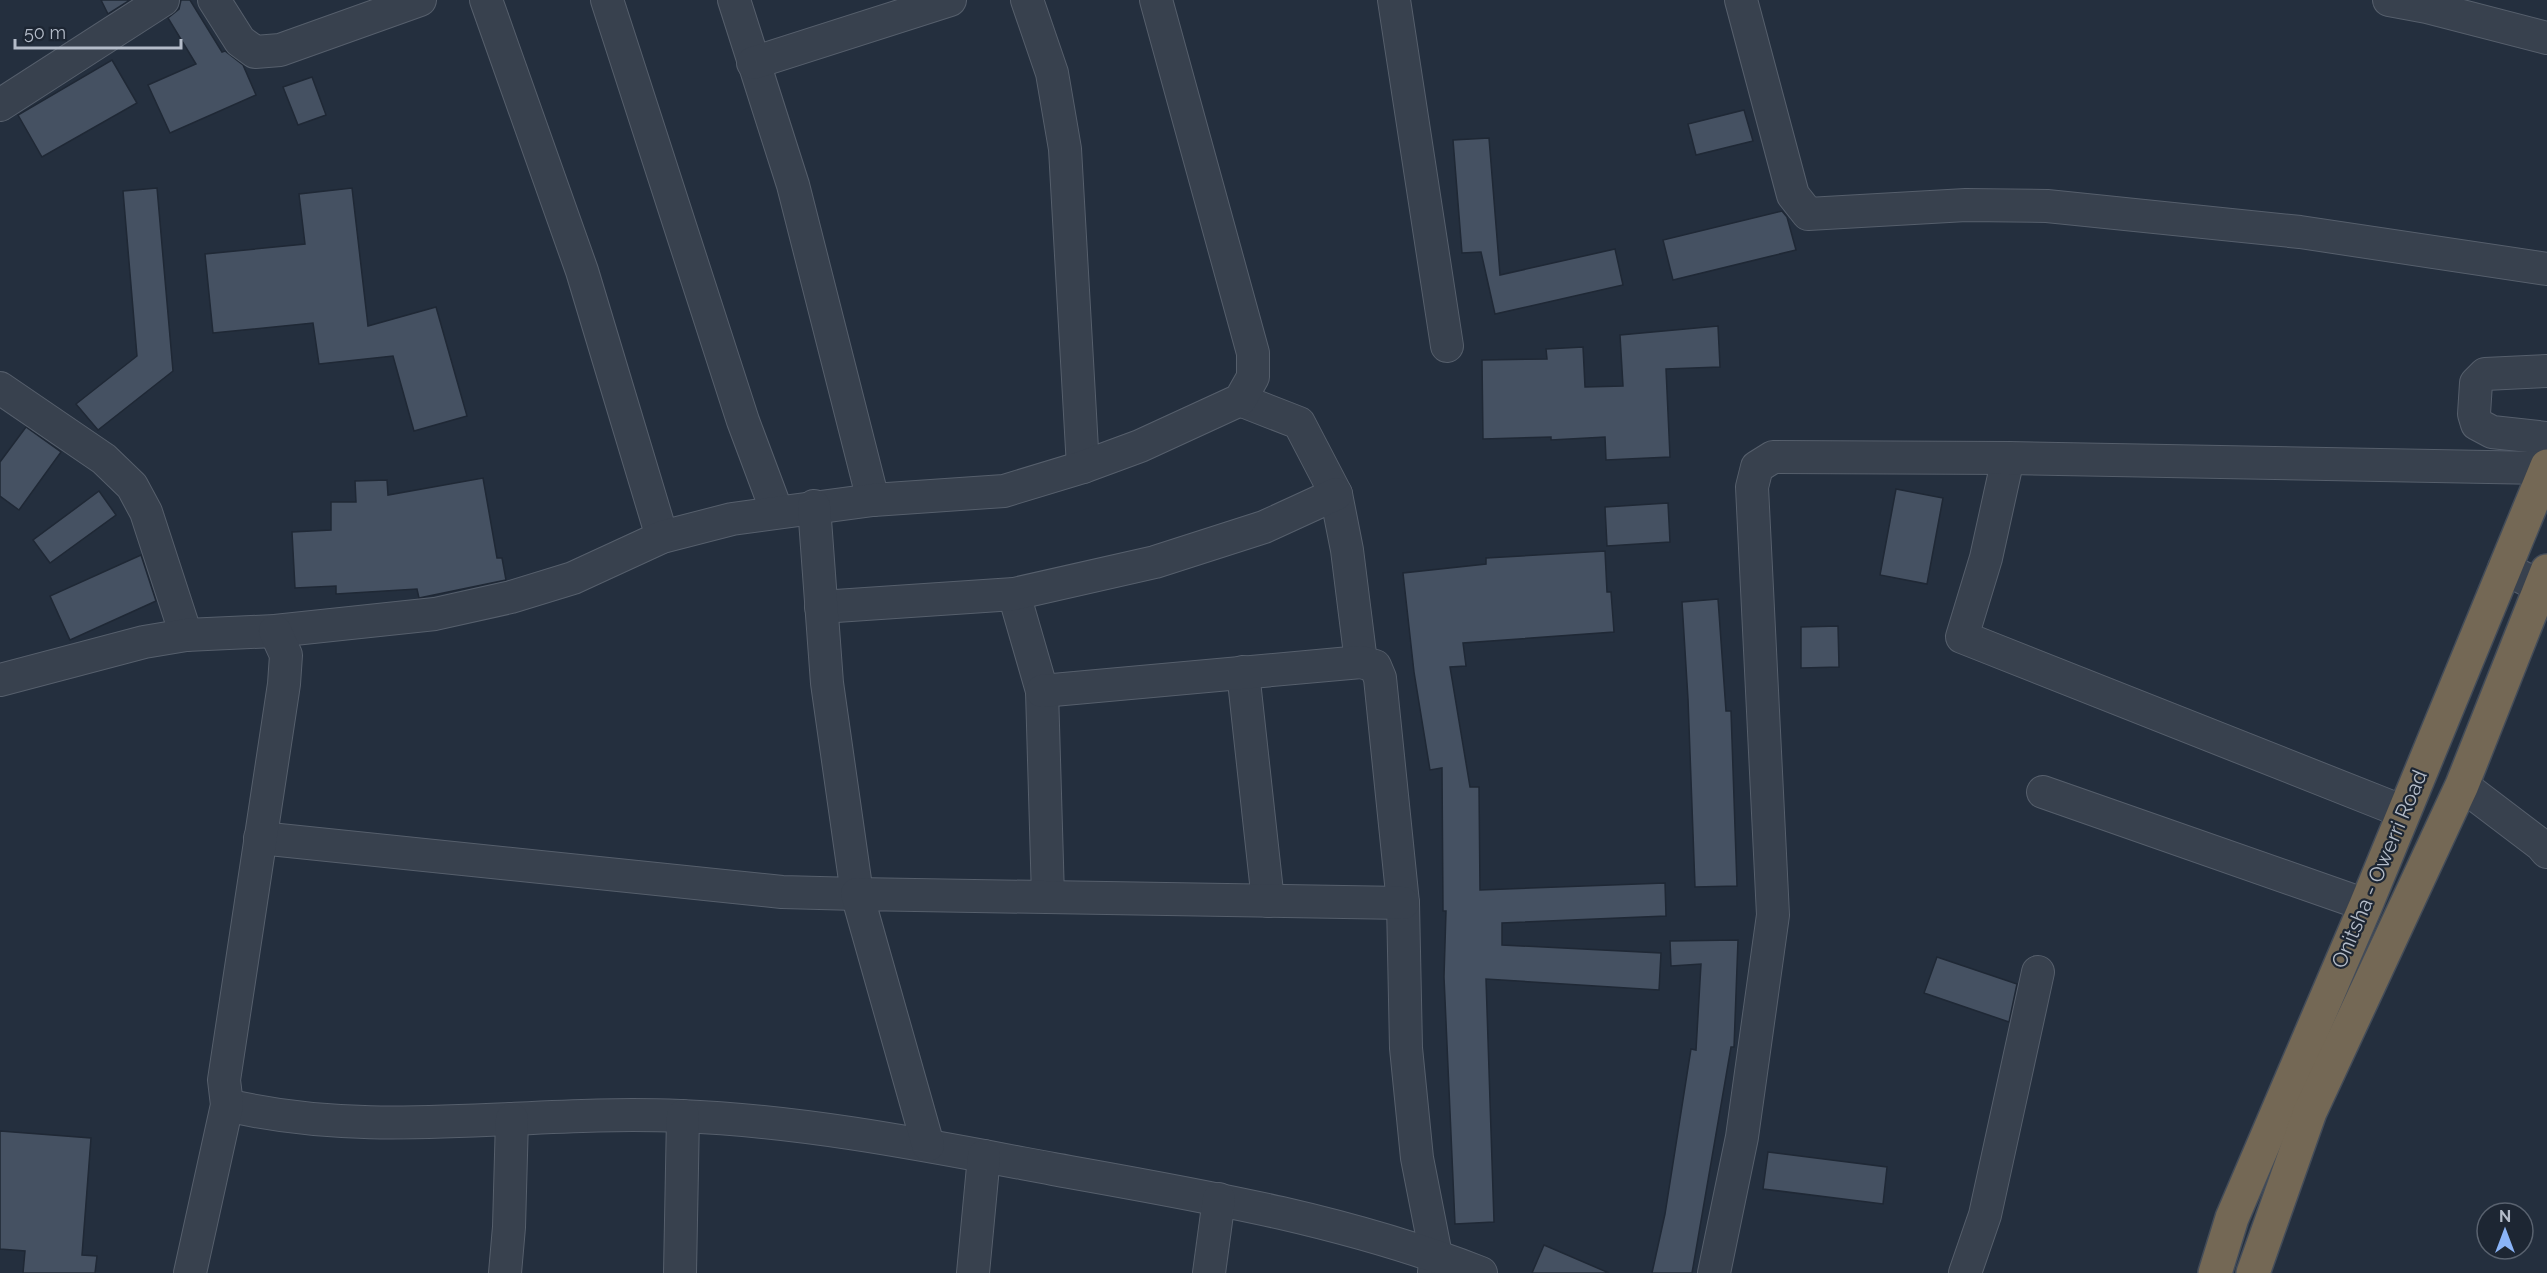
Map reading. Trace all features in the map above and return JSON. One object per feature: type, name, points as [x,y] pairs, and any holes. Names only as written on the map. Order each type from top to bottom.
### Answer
[{"type":"highway","name":"Onitsha - Owerri Road","points":[[2215,1273],[2232,1218],[2366,905],[2547,467]]},
{"type":"highway","name":"Onitsha - Owerri Road","points":[[2253,1273],[2310,1112],[2462,785],[2545,582]]},
{"type":"highway","points":[[2466,662],[2506,676]]},
{"type":"street","points":[[4,91],[163,0]]},
{"type":"street","points":[[214,0],[240,41],[255,52],[280,50],[420,0]]},
{"type":"street","points":[[486,0],[582,271],[662,537]]},
{"type":"street","points":[[607,0],[743,421],[777,512]]},
{"type":"street","points":[[734,0],[793,185],[873,500]]},
{"type":"street","points":[[753,63],[950,0]]},
{"type":"street","points":[[1027,0],[1052,73],[1065,149],[1083,467]]},
{"type":"street","points":[[0,680],[144,642],[186,635],[275,631],[435,614],[511,597],[573,578],[662,537],[732,519],[814,506],[1004,490],[1083,467],[1140,446],[1240,400],[1252,377],[1252,354],[1155,0]]},
{"type":"street","points":[[1394,0],[1447,346]]},
{"type":"street","points":[[1741,0],[1793,195],[1808,214],[1966,205],[2047,206],[2300,232],[2547,269]]},
{"type":"street","points":[[2389,0],[2427,7],[2547,38]]},
{"type":"street","points":[[2547,371],[2485,375],[2476,383],[2474,414],[2477,424],[2492,432],[2547,438]]},
{"type":"street","points":[[0,388],[104,459],[132,486],[146,512],[186,635]]},
{"type":"street","points":[[1240,400],[1299,423],[1336,494],[1347,550],[1361,662]]},
{"type":"street","points":[[1713,1273],[1742,1137],[1773,915],[1752,487],[1757,467],[1773,457],[2008,458],[2547,467]]},
{"type":"street","points":[[2008,458],[1986,558],[1962,636],[2404,812]]},
{"type":"street","points":[[821,607],[1014,594],[1155,562],[1264,527],[1336,494]]},
{"type":"street","points":[[814,506],[827,683],[857,894],[928,1145]]},
{"type":"street","points":[[2504,568],[2545,582]]},
{"type":"street","points":[[1014,594],[1042,691],[1048,897]]},
{"type":"street","points":[[190,1273],[227,1105],[224,1080],[284,684],[286,655],[275,631]]},
{"type":"street","points":[[1042,691],[1361,662],[1375,666],[1380,678],[1403,903],[1406,1048],[1417,1158],[1435,1264]]},
{"type":"street","points":[[1243,672],[1268,901]]},
{"type":"street","points":[[2462,785],[2547,852]]},
{"type":"street","points":[[2043,792],[2366,905]]},
{"type":"street","points":[[260,838],[782,892],[1403,903]]},
{"type":"street","points":[[1965,1273],[1985,1215],[2038,972]]},
{"type":"street","points":[[227,1105],[265,1114],[323,1120],[433,1123],[610,1114],[683,1116],[855,1132],[1219,1199],[1356,1230],[1435,1264],[1482,1273]]},
{"type":"street","points":[[680,1273],[683,1116]]},
{"type":"street","points":[[504,1273],[509,1227],[512,1119]]},
{"type":"street","points":[[973,1273],[984,1156]]},
{"type":"street","points":[[1209,1273],[1219,1199]]},
{"type":"building","points":[[101,0],[130,0],[108,14]]},
{"type":"building","points":[[181,0],[190,0],[222,52],[225,51],[243,65],[256,95],[170,133],[148,85],[196,64],[168,18],[179,9]]},
{"type":"building","points":[[112,60],[137,103],[42,157],[18,115]]},
{"type":"building","points":[[312,77],[326,115],[298,125],[283,87]]},
{"type":"building","points":[[1744,110],[1753,141],[1696,155],[1688,124]]},
{"type":"building","points":[[1489,138],[1500,275],[1615,249],[1623,285],[1495,314],[1481,252],[1462,253],[1453,140]]},
{"type":"building","points":[[157,188],[173,371],[98,430],[76,404],[137,356],[123,191]]},
{"type":"building","points":[[352,188],[368,326],[436,307],[467,416],[414,431],[393,356],[319,364],[313,323],[213,333],[205,254],[305,244],[299,194]]},
{"type":"building","points":[[1782,211],[1787,217],[1796,250],[1673,280],[1663,240]]},
{"type":"building","points":[[1718,326],[1720,367],[1666,369],[1670,457],[1606,460],[1605,437],[1551,440],[1551,437],[1483,439],[1482,360],[1547,359],[1546,349],[1583,347],[1585,387],[1623,386],[1620,335]]},
{"type":"building","points":[[26,427],[61,452],[19,510],[0,496],[0,462]]},
{"type":"building","points":[[483,478],[497,558],[502,558],[506,580],[419,598],[417,589],[336,594],[336,586],[295,588],[292,532],[331,530],[331,502],[356,502],[355,481],[387,480],[388,495]]},
{"type":"building","points":[[1896,489],[1943,498],[1927,584],[1880,575]]},
{"type":"building","points":[[99,491],[116,515],[50,563],[33,540]]},
{"type":"building","points":[[1668,503],[1670,542],[1607,546],[1605,507]]},
{"type":"building","points":[[1605,551],[1607,592],[1611,592],[1614,632],[1463,643],[1466,666],[1450,667],[1470,787],[1479,787],[1480,890],[1665,883],[1666,916],[1502,923],[1502,945],[1661,953],[1659,990],[1486,979],[1494,1222],[1455,1224],[1444,977],[1446,911],[1443,911],[1442,768],[1430,770],[1414,672],[1403,573],[1486,564],[1486,558]]},
{"type":"building","points":[[141,555],[156,601],[70,640],[50,596]]},
{"type":"building","points":[[1718,599],[1726,711],[1731,711],[1737,886],[1695,887],[1682,602]]},
{"type":"building","points":[[1838,626],[1839,667],[1801,668],[1801,627]]},
{"type":"building","points":[[1738,940],[1734,1047],[1731,1047],[1692,1273],[1652,1273],[1665,1214],[1691,1049],[1696,1050],[1701,964],[1671,966],[1670,941]]},
{"type":"building","points":[[1937,957],[2017,984],[2009,1022],[1924,993]]},
{"type":"building","points":[[0,1131],[91,1138],[82,1255],[97,1256],[95,1273],[23,1273],[25,1251],[0,1249]]},
{"type":"building","points":[[1768,1152],[1887,1167],[1883,1204],[1763,1189]]},
{"type":"building","points":[[1544,1245],[1609,1273],[1532,1273]]}]
